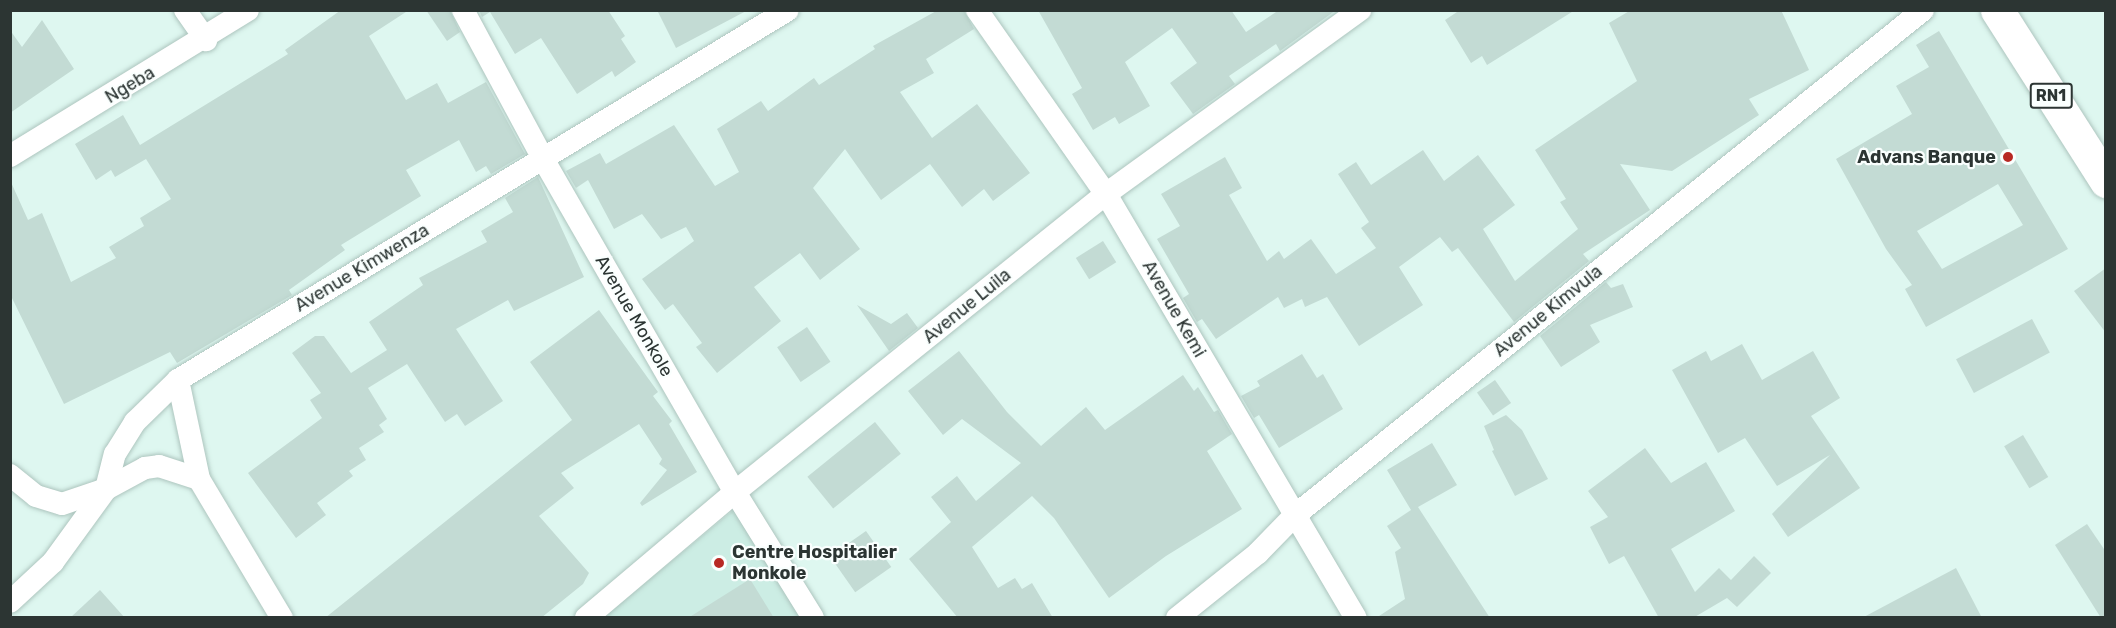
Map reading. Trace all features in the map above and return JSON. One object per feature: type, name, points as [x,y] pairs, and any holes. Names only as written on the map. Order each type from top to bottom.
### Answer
[{"type":"highway","name":"RN1","points":[[1997,10],[2106,181]]},
{"type":"street","points":[[185,10],[206,40]]},
{"type":"street","name":"Ngeba","points":[[10,156],[206,40],[248,10]]},
{"type":"street","name":"Avenue Monkole","points":[[463,10],[542,157],[735,492],[813,618]]},
{"type":"street","name":"Avenue Kimwenza","points":[[10,602],[53,562],[106,489],[115,454],[135,422],[178,380],[542,157],[788,10]]},
{"type":"street","name":"Avenue Kemi","points":[[976,10],[1106,194],[1356,618]]},
{"type":"street","name":"Avenue Luila","points":[[586,618],[735,492],[1106,194],[1360,10]]},
{"type":"street","name":"Avenue Kimvula","points":[[1176,618],[1258,553],[1294,516],[1923,10]]},
{"type":"street","points":[[178,380],[198,479],[282,618]]},
{"type":"street","points":[[10,475],[24,489],[48,502],[62,504],[106,489],[145,468],[159,466],[198,479]]},
{"type":"shaded area","name":"Centre Hospitalier Monkole","points":[[736,508],[802,618],[603,618]]},
{"type":"building","points":[[341,10],[409,10],[369,36],[406,100],[437,83],[448,103],[486,82],[525,154],[491,174],[486,166],[476,172],[459,140],[406,170],[421,196],[341,245],[345,250],[289,290],[292,295],[177,363],[170,352],[64,404],[10,294],[10,180],[28,220],[42,213],[71,282],[116,258],[109,247],[144,226],[140,218],[171,199],[146,159],[115,177],[111,170],[96,180],[75,144],[123,115],[140,145],[288,54],[285,50]]},
{"type":"building","points":[[426,10],[450,10],[460,32],[447,41]]},
{"type":"building","points":[[479,10],[608,10],[625,36],[621,39],[636,62],[615,77],[612,71],[577,94],[541,38],[515,54],[490,12],[482,17]]},
{"type":"building","points":[[657,10],[748,10],[676,48]]},
{"type":"building","points":[[938,10],[964,10],[974,29],[926,59],[934,73],[900,92],[932,138],[977,104],[1030,173],[993,201],[984,189],[962,207],[930,164],[881,200],[845,149],[813,188],[860,249],[820,280],[800,253],[754,287],[781,321],[717,373],[696,347],[702,343],[673,304],[665,310],[642,279],[694,241],[686,227],[661,239],[642,214],[614,229],[588,180],[576,188],[566,171],[600,153],[606,164],[674,125],[715,186],[739,172],[717,129],[761,101],[768,111],[814,78],[819,85],[875,49],[873,46]]},
{"type":"building","points":[[1038,10],[1231,10],[1246,32],[1279,10],[1336,10],[1280,51],[1276,44],[1229,76],[1235,84],[1193,114],[1170,83],[1197,63],[1172,28],[1125,62],[1150,106],[1119,124],[1115,117],[1093,130],[1072,94],[1082,88]]},
{"type":"building","points":[[1460,10],[1575,10],[1487,65],[1482,56],[1471,63],[1445,20]]},
{"type":"building","points":[[1631,10],[1781,10],[1809,70],[1749,99],[1759,115],[1672,171],[1620,164],[1650,210],[1583,254],[1589,261],[1514,322],[1458,248],[1452,252],[1440,237],[1399,267],[1423,305],[1359,346],[1327,297],[1305,307],[1302,299],[1284,308],[1278,297],[1216,339],[1202,319],[1197,322],[1183,298],[1189,294],[1157,239],[1180,226],[1161,194],[1225,157],[1242,188],[1229,195],[1267,261],[1279,251],[1284,259],[1311,239],[1336,274],[1376,248],[1361,228],[1369,222],[1338,174],[1356,162],[1371,185],[1423,150],[1444,181],[1478,155],[1515,205],[1483,229],[1515,281],[1578,229],[1560,202],[1566,199],[1535,150],[1637,81],[1609,23]]},
{"type":"building","points":[[42,20],[74,69],[10,113],[10,30],[22,47]]},
{"type":"building","points":[[1939,31],[2068,249],[1926,327],[1905,289],[1912,285],[1886,249],[1836,159],[1912,114],[1896,86],[1929,67],[1916,45]],"holes":[[[1998,184],[2023,225],[1942,269],[1917,231]]]},
{"type":"building","points":[[538,177],[584,277],[514,311],[508,300],[456,329],[503,401],[465,426],[457,414],[445,422],[407,364],[368,388],[387,419],[379,425],[384,432],[359,448],[366,460],[349,471],[353,476],[317,503],[326,515],[296,538],[248,473],[322,418],[310,400],[321,393],[292,353],[315,336],[324,336],[351,373],[387,350],[369,322],[423,285],[419,278],[487,242],[481,231],[513,212],[505,198]]},
{"type":"building","points":[[1103,241],[1116,262],[1089,279],[1076,258]]},
{"type":"building","points":[[2106,268],[2106,333],[2074,291]]},
{"type":"building","points":[[1606,282],[1611,288],[1623,284],[1633,307],[1590,325],[1600,342],[1561,367],[1540,336]]},
{"type":"building","points":[[857,305],[891,324],[907,313],[918,328],[889,351]]},
{"type":"building","points":[[599,310],[658,392],[653,396],[672,421],[669,424],[697,472],[642,506],[640,503],[667,470],[659,464],[662,459],[639,424],[561,473],[574,488],[539,516],[589,573],[583,584],[541,618],[325,618],[572,420],[530,362]]},
{"type":"building","points":[[2032,319],[2050,353],[1974,393],[1956,359]]},
{"type":"building","points":[[807,327],[830,362],[801,382],[777,347]]},
{"type":"building","points":[[1742,344],[1762,380],[1813,351],[1840,398],[1811,416],[1860,488],[1788,537],[1772,514],[1830,455],[1777,486],[1745,438],[1718,453],[1672,370],[1706,351],[1711,361]]},
{"type":"building","points":[[959,351],[1007,412],[1041,446],[1086,407],[1105,430],[1183,375],[1194,391],[1198,387],[1214,412],[1218,410],[1232,434],[1207,451],[1242,509],[1166,556],[1109,598],[1054,518],[1032,496],[972,547],[998,588],[1015,578],[1022,589],[1032,583],[1053,618],[958,618],[909,559],[951,522],[931,497],[957,476],[976,501],[1021,463],[962,419],[943,435],[908,391]]},
{"type":"building","points":[[1302,354],[1317,378],[1323,374],[1343,409],[1279,448],[1259,415],[1254,418],[1241,396],[1260,386],[1257,381]]},
{"type":"building","points":[[1495,380],[1511,403],[1493,416],[1477,393]]},
{"type":"building","points":[[1506,415],[1522,430],[1548,479],[1515,496],[1492,451],[1494,450],[1484,426]]},
{"type":"building","points":[[875,422],[901,454],[833,509],[807,477]]},
{"type":"building","points":[[2023,435],[2048,477],[2029,488],[2004,446]]},
{"type":"building","points":[[1432,443],[1457,485],[1418,507],[1490,618],[1376,618],[1405,599],[1395,552],[1401,548],[1387,526],[1411,510],[1387,470]]},
{"type":"building","points":[[1645,448],[1671,483],[1706,462],[1735,511],[1671,549],[1695,592],[1719,568],[1731,580],[1754,556],[1771,573],[1737,607],[1727,598],[1693,618],[1659,618],[1624,556],[1609,564],[1590,527],[1608,517],[1588,491]]},
{"type":"building","points":[[2087,524],[2106,552],[2106,618],[2101,618],[2055,545]]},
{"type":"building","points":[[866,531],[891,567],[855,592],[830,556]]},
{"type":"building","points":[[1956,568],[1982,618],[1862,618]]},
{"type":"building","points":[[750,579],[774,618],[688,618]]},
{"type":"building","points":[[100,590],[125,618],[70,618]]},
{"type":"place","name":"Advans Banque","points":[[2008,157]]},
{"type":"place","name":"Centre Hospitalier Monkole","points":[[719,563]]}]
